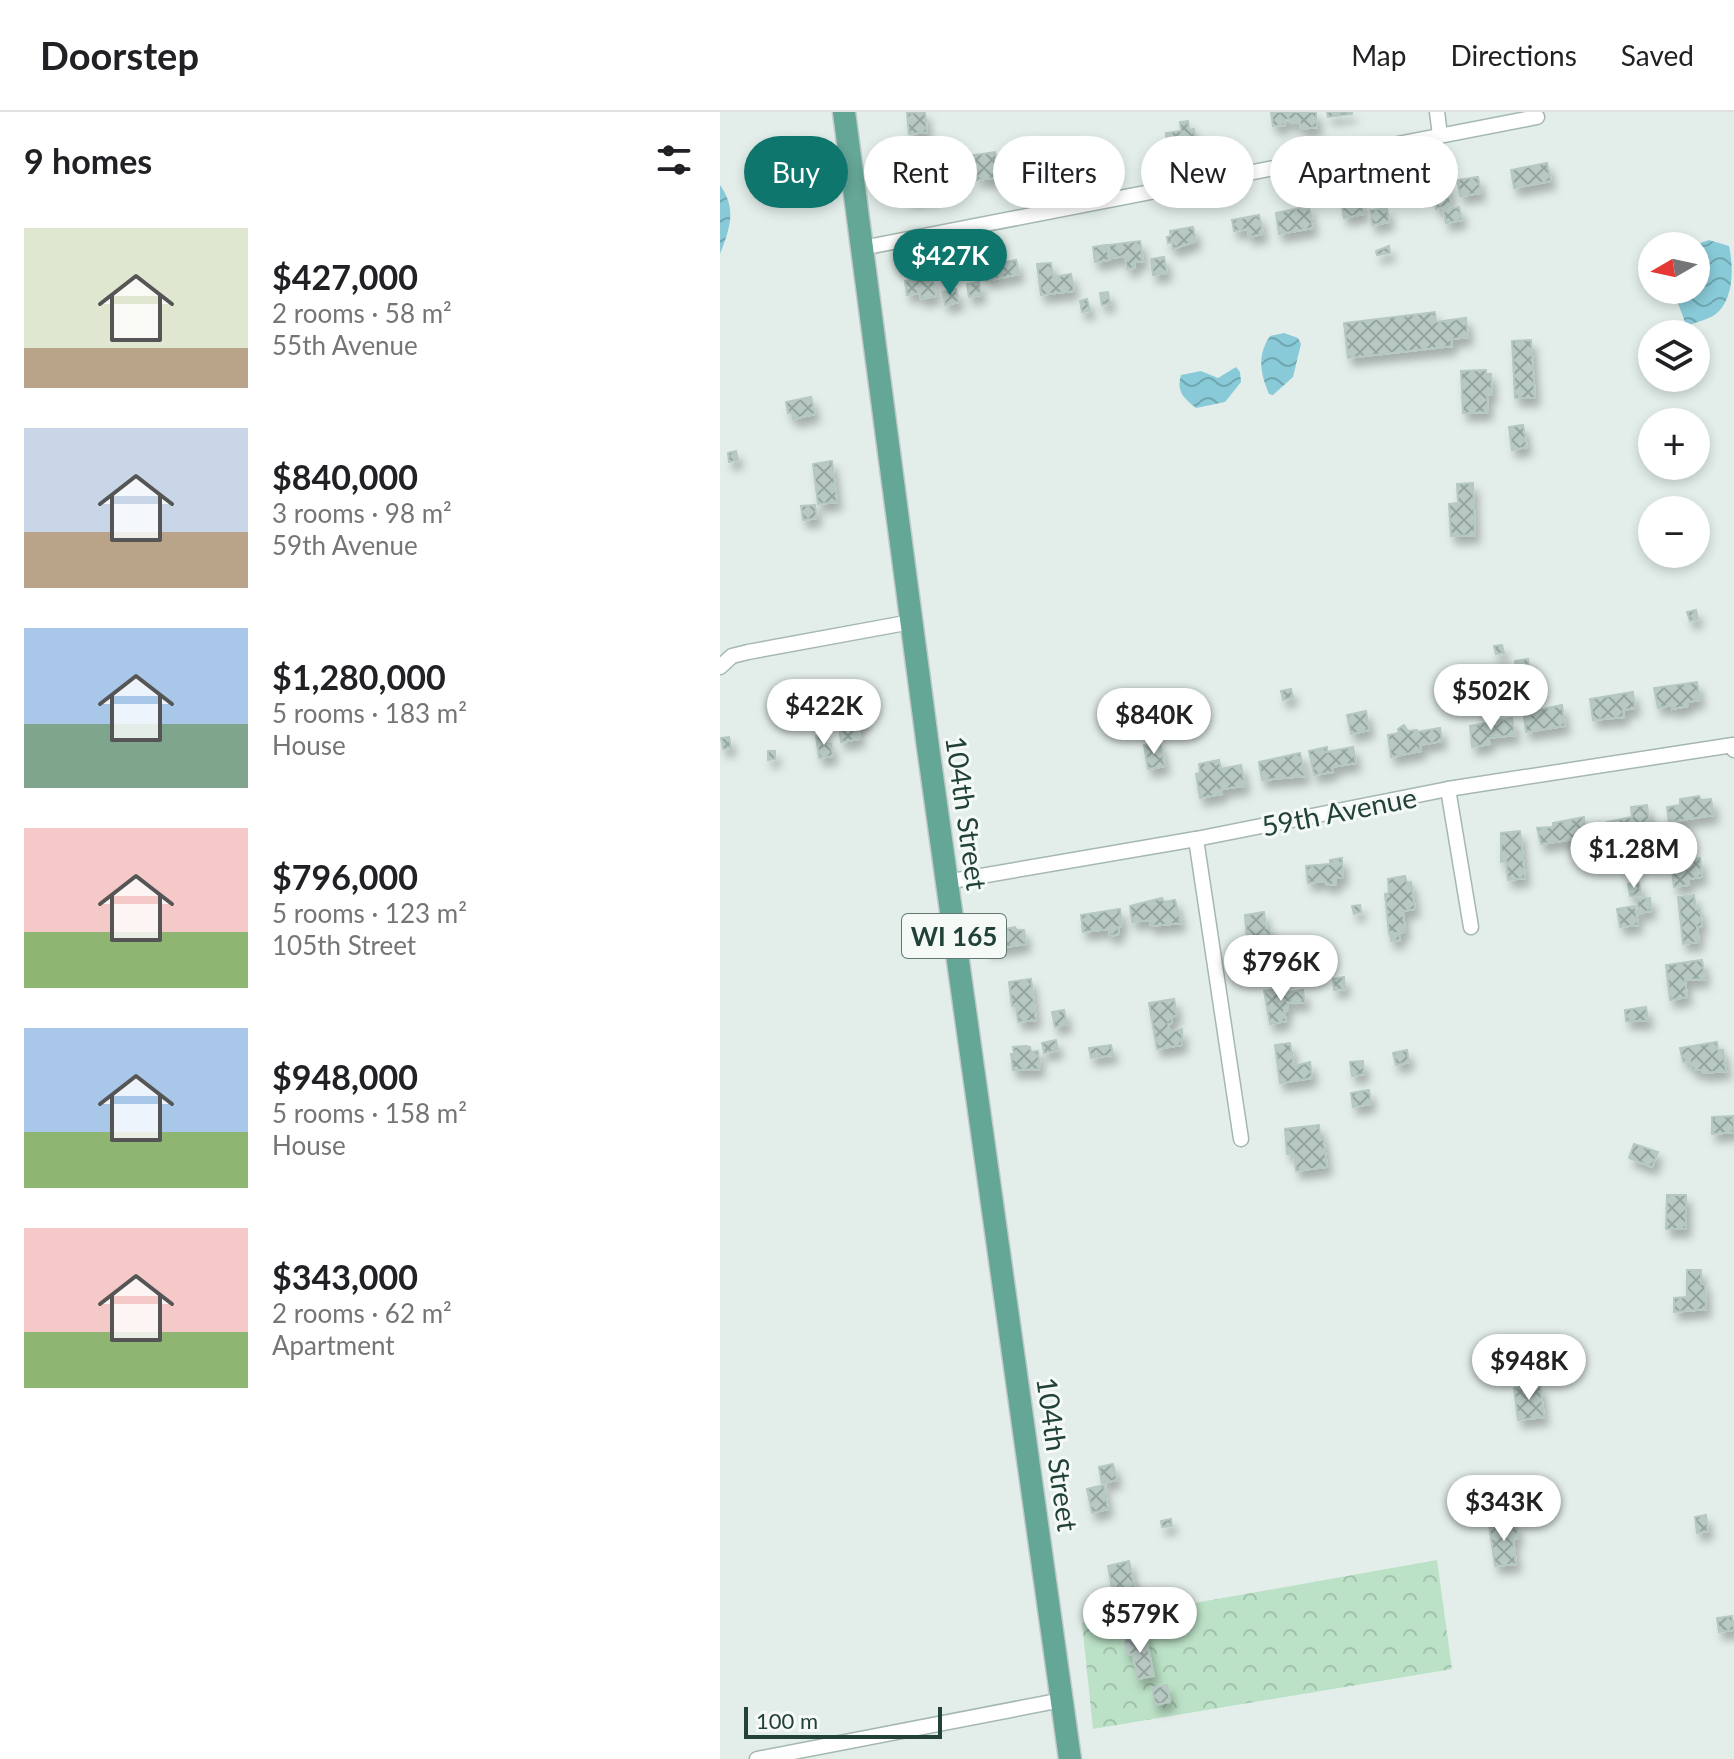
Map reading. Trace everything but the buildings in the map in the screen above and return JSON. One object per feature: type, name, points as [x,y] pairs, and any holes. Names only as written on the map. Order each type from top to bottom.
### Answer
[{"type":"main road","name":"104th Street","points":[[844,112],[946,882],[1070,1759]]},
{"type":"street","points":[[1437,112],[1440,135]]},
{"type":"street","points":[[862,248],[1537,117]]},
{"type":"street","points":[[720,667],[732,656],[748,652],[911,622]]},
{"type":"street","name":"59th Avenue","points":[[946,882],[1196,839],[1448,789],[1734,747]]},
{"type":"street","points":[[1448,789],[1471,927]]},
{"type":"street","points":[[1196,839],[1241,1139]]},
{"type":"street","points":[[757,1759],[1062,1700]]},
{"type":"green space","points":[[1437,1560],[1452,1669],[1093,1729],[1082,1623]]},
{"type":"water","points":[[720,185],[729,202],[730,219],[720,254]]},
{"type":"water","points":[[1710,240],[1729,246],[1732,274],[1725,303],[1713,316],[1702,320],[1684,320],[1678,304],[1710,304]]},
{"type":"water","points":[[1284,333],[1298,338],[1301,344],[1293,377],[1273,395],[1269,394],[1264,379],[1261,364],[1263,350],[1270,336]]},
{"type":"water","points":[[1236,367],[1241,382],[1225,402],[1196,408],[1182,394],[1181,375],[1201,371],[1218,378]]}]
